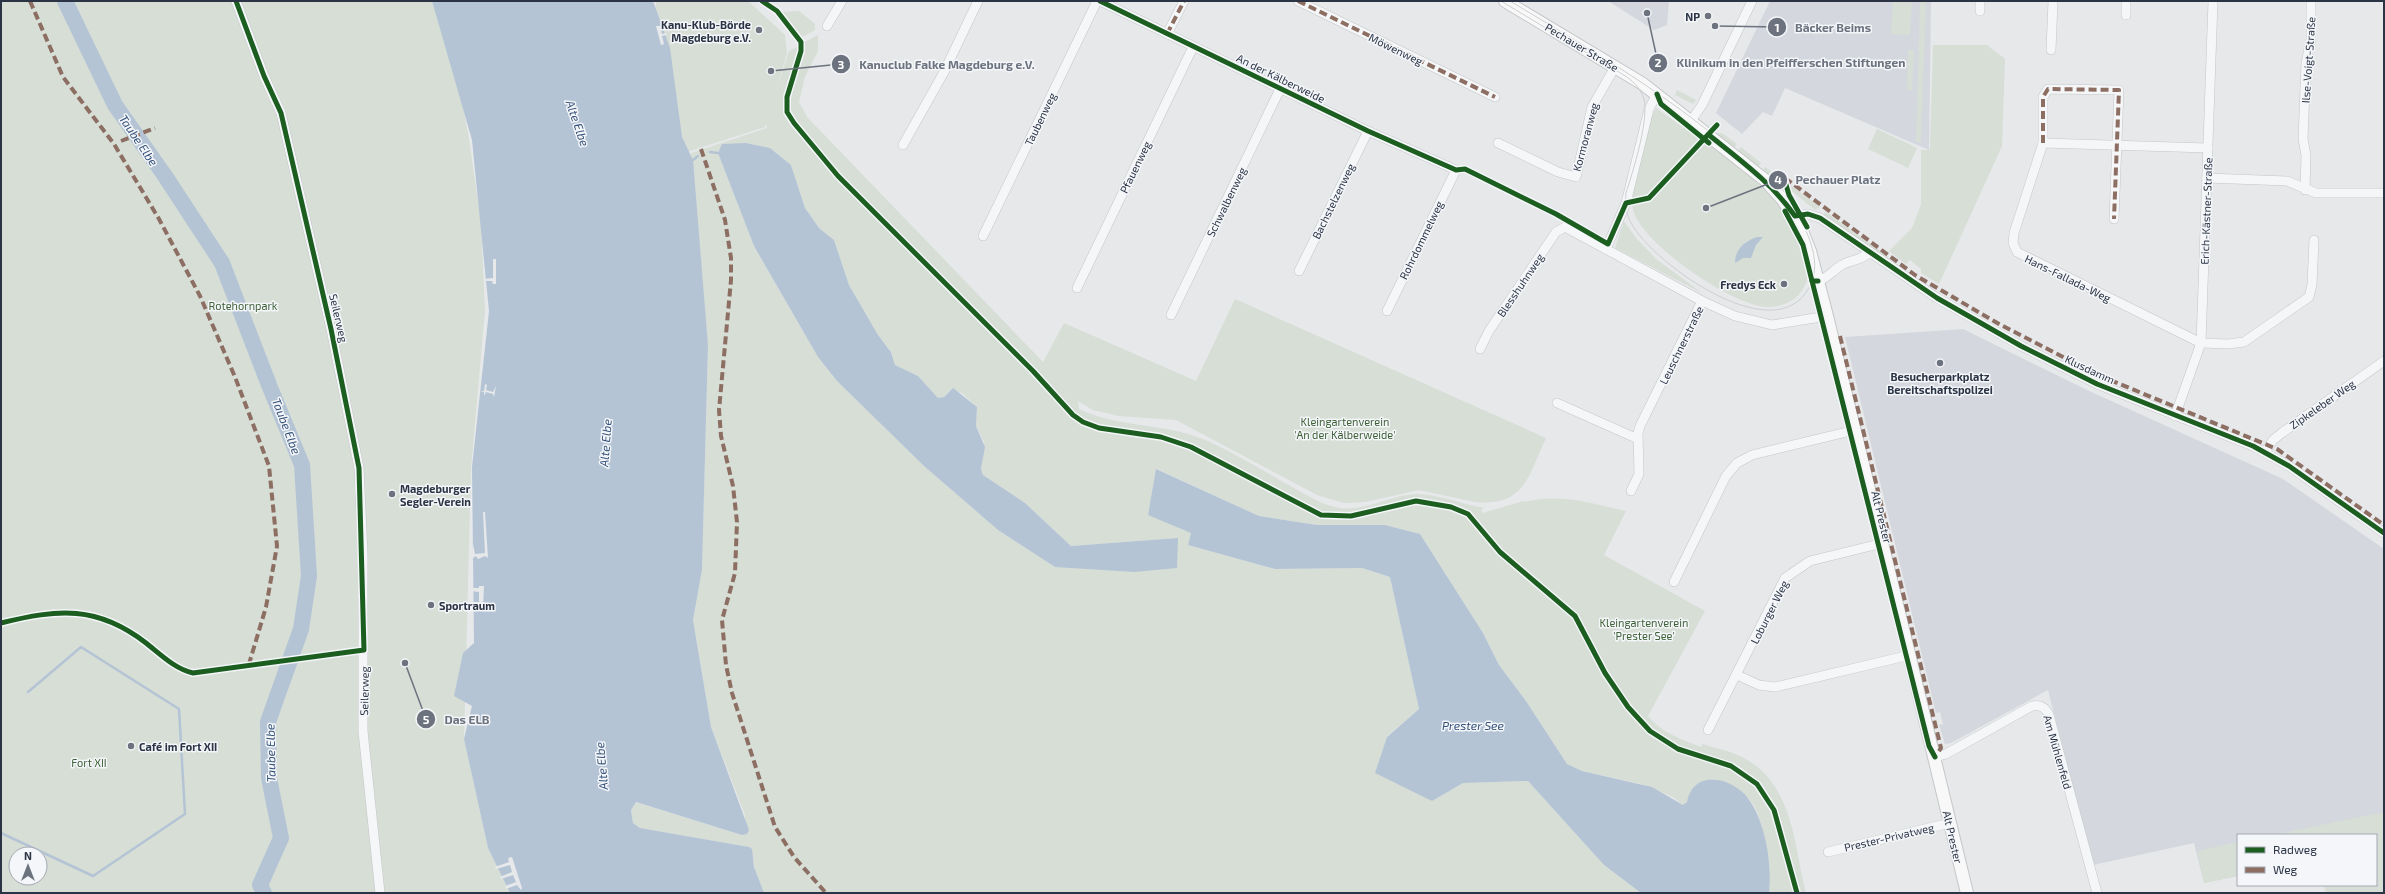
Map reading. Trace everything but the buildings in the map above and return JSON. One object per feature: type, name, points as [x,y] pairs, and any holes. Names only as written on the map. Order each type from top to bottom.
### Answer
[{"type":"main road","name":"Pechauer Straße","points":[[1505,1],[1657,94],[1765,180],[1780,196],[1795,216],[1807,243],[1818,281]]},
{"type":"main road","points":[[1818,281],[1827,316]]},
{"type":"main road","name":"Alt Prester","points":[[1827,316],[1967,893]]},
{"type":"street","name":"Seilerweg","points":[[236,1],[264,76],[281,114],[331,329],[359,468],[363,554],[363,731],[380,893]]},
{"type":"street","points":[[827,26],[842,1]]},
{"type":"street","points":[[902,145],[944,72],[978,1]]},
{"type":"street","name":"An der Kälberweide","points":[[1098,1],[1368,131],[1456,170]]},
{"type":"street","name":"Taubenweg","points":[[983,236],[1098,1]]},
{"type":"street","points":[[1167,34],[1184,1]]},
{"type":"street","name":"Möwenweg","points":[[1298,1],[1495,97]]},
{"type":"street","points":[[1691,120],[1702,105],[1752,1]]},
{"type":"street","points":[[1980,1],[1980,11]]},
{"type":"street","points":[[2051,50],[2053,1]]},
{"type":"street","points":[[2126,1],[2126,15]]},
{"type":"street","name":"Erich-Kästner-Straße","points":[[2175,416],[2201,343],[2213,1]]},
{"type":"street","name":"Ilse-Voigt-Straße","points":[[2306,190],[2303,132],[2306,63],[2311,39],[2312,1]]},
{"type":"street","name":"Pfauenweg","points":[[1077,288],[1192,46]]},
{"type":"street","name":"Kormoranweg","points":[[1498,143],[1558,172],[1576,177],[1592,107],[1614,67]]},
{"type":"street","name":"Schwalbenweg","points":[[1171,315],[1280,88]]},
{"type":"street","name":"Hans-Fallada-Weg","points":[[2114,218],[2119,90],[2048,89],[2043,97],[2043,143],[2014,233],[2013,243],[2017,252],[2201,343]]},
{"type":"street","points":[[1606,249],[1626,203],[1649,109],[1657,94]]},
{"type":"street","name":"Bachstelzenweg","points":[[1299,271],[1368,131]]},
{"type":"street","points":[[2043,143],[2208,148]]},
{"type":"street","name":"Rohrdommelweg","points":[[1387,310],[1456,170]]},
{"type":"street","points":[[2207,178],[2287,181],[2316,193],[2384,193]]},
{"type":"street","name":"Klusdamm","points":[[1795,216],[1808,214],[1820,218],[1937,298],[1994,332],[2091,382],[2265,452],[2289,466],[2381,531]]},
{"type":"street","name":"Leuschnerstraße","points":[[1565,227],[1702,301],[1640,426],[1638,439],[1639,474],[1631,491]]},
{"type":"street","name":"Blesshuhnweg","points":[[1480,349],[1489,331],[1556,232],[1565,227]]},
{"type":"street","points":[[2201,343],[2228,344],[2244,342],[2307,299],[2312,290],[2314,240]]},
{"type":"street","points":[[1818,281],[1825,279],[1844,264],[1864,258],[1870,252]]},
{"type":"street","points":[[1702,301],[1735,316],[1764,325],[1792,323],[1827,316]]},
{"type":"street","name":"Zipkeleber Weg","points":[[2265,452],[2273,440],[2283,432],[2384,361]]},
{"type":"street","points":[[1557,403],[1638,439]]},
{"type":"street","points":[[1674,582],[1726,476],[1737,463],[1752,455],[1855,430]]},
{"type":"street","points":[[2381,531],[2384,520]]},
{"type":"street","name":"Loburger Weg","points":[[1708,730],[1786,576],[1810,561],[1883,543]]},
{"type":"street","points":[[1737,675],[1759,685],[1775,687],[1910,655]]},
{"type":"street","name":"Am Mühlenfeld","points":[[1935,757],[1946,754],[2032,706],[2039,706],[2045,709],[2049,715],[2097,893]]},
{"type":"street","name":"Prester-Privatweg","points":[[1828,852],[1950,823]]},
{"type":"shaded area","points":[[1608,1],[1669,1],[1667,25],[1654,30]]},
{"type":"shaded area","points":[[1770,1],[1931,1],[1929,150],[1785,88],[1772,116],[1763,112],[1742,134],[1716,113]]},
{"type":"shaded area","points":[[1963,329],[2087,390],[2283,479],[2384,549],[2384,849],[2377,834],[2237,834],[2237,876],[2204,883],[2194,843],[2093,865],[2048,690],[1951,743],[1945,744],[1939,725],[1943,724],[1940,712],[1936,713],[1845,337]]},
{"type":"green space","name":"Rotehornpark","points":[[1,1],[432,1],[455,63],[469,139],[481,223],[485,311],[471,468],[464,739],[488,848],[510,893],[1,893]]},
{"type":"green space","points":[[656,1],[748,1],[785,35],[787,53],[776,91],[789,51],[798,47],[798,51],[802,52],[805,42],[818,35],[818,51],[805,77],[799,102],[807,117],[1043,362],[1064,323],[1196,381],[1235,299],[1546,438],[1529,476],[1515,494],[1505,499],[1492,502],[1475,502],[1419,490],[1365,502],[1344,503],[1317,495],[1176,420],[1119,416],[1093,410],[1078,401],[1079,409],[1111,420],[1177,431],[1210,442],[1314,499],[1326,505],[1339,508],[1358,508],[1406,495],[1424,494],[1484,508],[1481,510],[1483,513],[1523,501],[1550,498],[1588,502],[1626,511],[1604,555],[1705,611],[1648,716],[1659,727],[1679,738],[1701,747],[1703,744],[1735,754],[1754,764],[1769,778],[1780,795],[1787,813],[1793,833],[1806,893],[1769,893],[1768,858],[1760,819],[1748,798],[1724,783],[1710,779],[1688,798],[1686,804],[1683,805],[1673,797],[1642,784],[1582,771],[1567,764],[1526,701],[1499,665],[1483,633],[1420,534],[1385,525],[1317,525],[1259,516],[1157,469],[1148,514],[1192,533],[1188,545],[1275,569],[1362,568],[1390,577],[1419,709],[1387,736],[1431,801],[1463,783],[1528,781],[1604,865],[1641,893],[764,893],[755,873],[753,856],[749,847],[640,828],[633,823],[631,810],[635,802],[742,835],[745,815],[711,727],[693,620],[702,570],[708,345],[691,153],[767,128],[766,123],[765,127],[690,151],[674,160],[654,24]],"holes":[[[746,143],[770,148],[791,165],[805,208],[819,228],[834,240],[849,285],[878,335],[891,351],[895,365],[918,376],[938,398],[944,397],[950,390],[962,393],[977,407],[976,426],[984,442],[981,469],[983,475],[1025,503],[1071,546],[1178,538],[1055,567],[998,530],[924,466],[837,381],[818,357],[754,246],[718,153]]]},
{"type":"green space","points":[[1893,1],[1912,1],[1910,35],[1891,34]]},
{"type":"green space","points":[[1920,1],[1926,1],[1921,142],[1916,142]]},
{"type":"green space","points":[[799,11],[815,24],[815,30],[800,38],[781,12]]},
{"type":"green space","points":[[1933,45],[1987,45],[2005,59],[2002,146],[1939,284],[1921,273],[1921,269],[1910,260],[1906,264],[1889,251],[1912,228],[1921,205],[1921,150],[1930,150]]},
{"type":"green space","points":[[1908,50],[1914,50],[1912,90],[1907,90]]},
{"type":"green space","points":[[1677,90],[1696,100],[1693,104],[1675,95]]},
{"type":"green space","points":[[1656,108],[1721,153],[1763,189],[1781,209],[1795,230],[1805,253],[1808,265],[1807,281],[1795,298],[1780,306],[1769,307],[1754,305],[1735,297],[1713,286],[1671,256],[1653,240],[1640,224],[1633,210],[1633,191],[1635,178],[1651,119]]},
{"type":"green space","points":[[1877,129],[1917,148],[1908,168],[1868,149]]},
{"type":"green space","points":[[1722,133],[1737,144],[1734,148],[1717,134]]},
{"type":"green space","points":[[1741,147],[1761,163],[1758,167],[1738,151]]},
{"type":"green space","points":[[1765,167],[1783,179],[1785,188],[1782,189],[1763,171]]},
{"type":"green space","points":[[1789,184],[1820,207],[1815,210],[1788,188]]},
{"type":"green space","points":[[1825,211],[1887,256],[1890,261],[1824,215]]},
{"type":"green space","points":[[1624,221],[1636,238],[1656,259],[1702,293],[1615,248]]},
{"type":"green space","points":[[2384,812],[2384,893],[2326,893],[2324,886],[2377,886],[2377,834],[2278,834]]},
{"type":"green space","points":[[2237,842],[2237,876],[2204,883],[2197,851]]},
{"type":"water","name":"Alte Elbe","points":[[432,1],[653,1],[670,48],[682,137],[693,160],[708,345],[702,570],[693,620],[711,727],[749,830],[747,834],[742,835],[636,802],[631,810],[633,823],[640,828],[749,847],[752,849],[754,867],[764,893],[510,893],[488,848],[464,739],[472,706],[454,696],[463,653],[474,643],[472,467],[489,311],[472,140]]},
{"type":"water","points":[[746,143],[770,148],[791,165],[805,208],[819,228],[834,240],[849,285],[878,335],[891,352],[895,365],[918,376],[938,398],[944,397],[953,388],[977,407],[976,426],[985,447],[981,469],[983,475],[1025,503],[1071,546],[1178,538],[1177,568],[1134,572],[1055,567],[998,530],[924,466],[837,381],[818,357],[754,246],[718,153],[722,144]]},
{"type":"water","points":[[1757,237],[1763,237],[1756,245],[1751,258],[1743,258],[1735,263],[1735,258],[1742,246],[1748,241]]},
{"type":"water","name":"Prester See","points":[[1156,469],[1259,516],[1317,525],[1385,525],[1420,534],[1483,633],[1499,665],[1526,701],[1567,764],[1582,771],[1652,787],[1683,805],[1687,802],[1691,791],[1698,784],[1706,780],[1725,782],[1735,787],[1750,801],[1756,811],[1764,833],[1770,870],[1769,893],[1641,893],[1604,865],[1528,781],[1463,783],[1432,801],[1375,773],[1387,737],[1419,709],[1390,577],[1362,568],[1275,569],[1188,545],[1191,533],[1148,515]]},
{"type":"pier","points":[[656,26],[660,26],[662,34],[666,33],[667,35],[662,36],[664,44],[661,45]]},
{"type":"pier","points":[[493,259],[496,259],[496,284],[493,284],[492,281],[484,281],[484,279],[493,278]]},
{"type":"pier","points":[[485,384],[487,385],[486,390],[493,392],[496,386],[494,397],[493,394],[486,392],[484,396],[484,392],[480,392],[484,391]]},
{"type":"pier","points":[[483,512],[485,512],[488,558],[485,556],[478,559],[476,556],[473,558],[471,556],[473,554],[473,544],[475,554],[485,553]]},
{"type":"pier","points":[[479,586],[484,586],[483,608],[481,609],[479,605],[471,605],[471,602],[479,602],[479,592],[471,591],[471,588],[479,588]]},
{"type":"pier","points":[[512,857],[522,888],[521,890],[517,885],[506,889],[505,886],[516,882],[513,875],[501,879],[500,877],[512,872],[510,865],[496,869],[495,867],[509,862],[508,858]]},
{"type":"waterway","name":"Taube Elbe","points":[[65,1],[115,105],[165,176],[222,263],[269,385],[302,465],[309,576],[301,629],[268,722],[269,778],[281,838],[260,885],[264,893]]},
{"type":"waterway","points":[[710,152],[718,153]]},
{"type":"waterway","points":[[693,160],[698,156]]},
{"type":"waterway","points":[[1,833],[93,876],[185,814],[179,709],[81,647],[28,692]]},
{"type":"tram line","points":[[1501,1],[1627,77],[1635,84],[1641,93],[1644,99],[1644,120],[1640,146],[1626,193],[1626,201],[1629,220],[1644,241],[1665,260],[1691,280],[1719,296],[1748,307],[1775,310],[1797,302],[1812,281],[1814,260],[1809,237],[1804,226],[1780,192],[1761,174],[1709,131],[1654,91],[1626,72],[1510,1]]},
{"type":"marked path","points":[[30,1],[63,77],[114,144],[159,219],[200,296],[235,377],[269,466],[277,546],[266,607],[249,664]]},
{"type":"marked path","points":[[1167,34],[1184,1]]},
{"type":"marked path","points":[[1298,1],[1495,97]]},
{"type":"marked path","points":[[2043,143],[2043,97],[2048,89],[2119,90],[2114,219]]},
{"type":"marked path","points":[[121,141],[155,128]]},
{"type":"marked path","points":[[701,149],[725,220],[731,258],[731,280],[719,410],[721,436],[733,486],[737,522],[735,573],[722,620],[726,665],[732,693],[775,827],[794,857],[826,893]]},
{"type":"marked path","points":[[1785,178],[1915,275],[1999,324],[2098,375],[2277,449],[2384,525]]},
{"type":"marked path","points":[[1840,336],[1941,748],[1935,757]]},
{"type":"cycle path","points":[[1,623],[22,618],[59,613],[94,616],[111,622],[128,631],[174,665],[193,673],[364,650],[359,468],[331,329],[281,113],[264,76],[236,1]]},
{"type":"cycle path","points":[[762,1],[777,11],[801,42],[801,51],[787,97],[787,112],[794,123],[838,176],[1033,371],[1073,415],[1083,422],[1099,428],[1161,437],[1191,447],[1321,515],[1351,516],[1416,501],[1451,507],[1468,514],[1500,552],[1575,616],[1605,673],[1628,707],[1650,731],[1678,749],[1731,766],[1757,784],[1774,810],[1797,893]]},
{"type":"cycle path","points":[[1100,1],[1368,131],[1456,170],[1465,169],[1556,214],[1608,244],[1626,203],[1649,198],[1717,125]]},
{"type":"cycle path","points":[[1657,94],[1661,104],[1709,143]]},
{"type":"cycle path","points":[[1709,135],[1766,182],[1795,216],[1808,214],[1820,218],[1937,298],[2021,346],[2097,384],[2253,446],[2289,466],[2384,533]]},
{"type":"cycle path","points":[[1784,178],[1789,195],[1807,227]]},
{"type":"cycle path","points":[[1785,211],[1803,245],[1812,281],[1818,281]]},
{"type":"cycle path","points":[[1812,281],[1929,746],[1935,757]]},
{"type":"place","name":"Klinikum in den Pfeifferschen Stiftungen","points":[[1647,13]]},
{"type":"place","name":"NP","points":[[1708,16]]},
{"type":"place","name":"Bäcker Beims","points":[[1715,26]]},
{"type":"place","name":"Kanu-Klub-Börde Magdeburg e.V.","points":[[759,30]]},
{"type":"place","name":"Kanuclub Falke Magdeburg e.V.","points":[[771,71]]},
{"type":"place","name":"Pechauer Platz","points":[[1706,208]]},
{"type":"place","name":"Fredys Eck","points":[[1784,284]]},
{"type":"place","name":"Besucherparkplatz Bereitschaftspolizei","points":[[1940,363]]},
{"type":"place","name":"Magdeburger Segler-Verein","points":[[392,494]]},
{"type":"place","name":"Sportraum","points":[[431,605]]},
{"type":"place","name":"Das ELB","points":[[405,663]]},
{"type":"place","name":"Café im Fort XII","points":[[131,746]]},
{"type":"park label","name":"Kleingartenverein 'An der Kälberweide'","points":[[1345,427]]},
{"type":"park label","name":"Kleingartenverein 'Prester See'","points":[[1644,628]]},
{"type":"park label","name":"Fort XII","points":[[89,762]]}]
